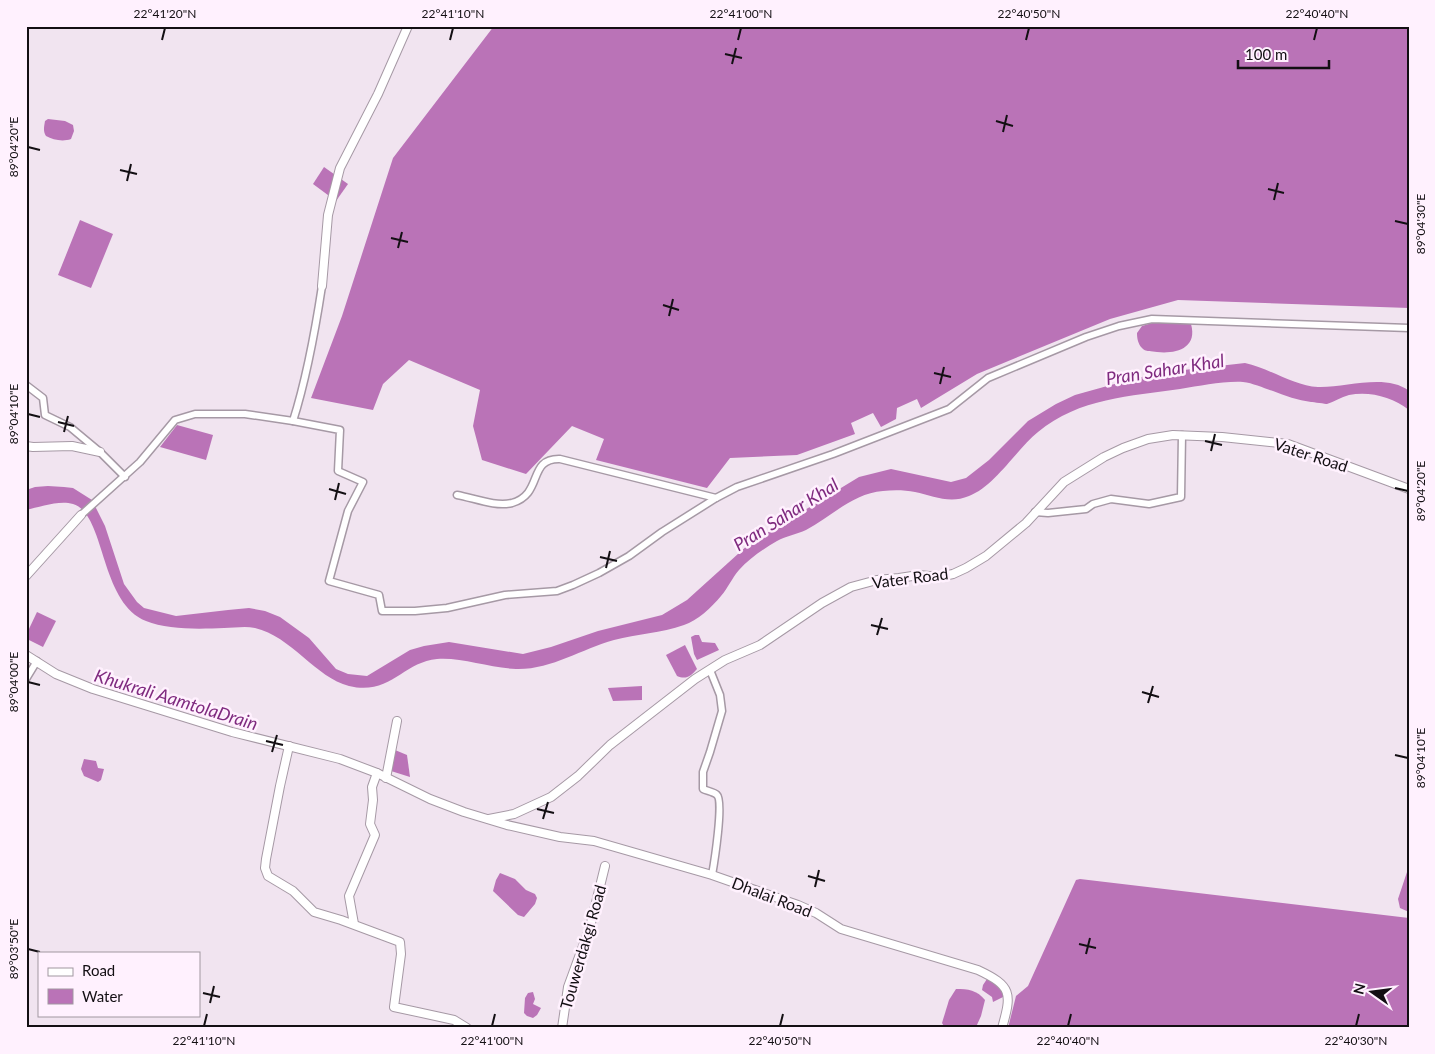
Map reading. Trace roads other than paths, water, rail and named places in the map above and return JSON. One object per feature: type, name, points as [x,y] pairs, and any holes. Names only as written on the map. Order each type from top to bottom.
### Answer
[{"type":"street","points":[[293,421],[301,396],[314,334],[322,286],[328,215],[337,177],[378,94],[408,26]]},
{"type":"street","points":[[26,576],[81,515],[140,462],[175,420],[195,414],[245,414],[340,430],[338,471],[363,482],[348,511],[329,581],[379,595],[382,611],[415,611],[447,608],[505,595],[557,591],[599,574],[629,556],[662,532],[737,487],[833,454],[949,409],[988,378],[1086,337],[1119,326],[1152,319],[1409,328]]},
{"type":"street","points":[[26,384],[43,398],[45,415],[70,427],[100,452],[125,477]]},
{"type":"street","points":[[1035,512],[1048,513],[1086,509],[1093,504],[1111,499],[1149,504],[1181,497],[1182,435]]},
{"type":"street","name":"Vater Road","points":[[489,819],[514,814],[551,797],[578,776],[610,745],[672,696],[710,670],[739,653],[760,645],[822,603],[851,587],[877,580],[919,574],[939,577],[953,574],[966,568],[986,556],[1026,523],[1064,482],[1110,454],[1148,439],[1182,435],[1288,444],[1409,489]]},
{"type":"street","points":[[26,446],[72,446],[100,452]]},
{"type":"street","points":[[458,495],[493,503],[510,503],[524,498],[531,489],[539,470],[545,462],[550,459],[560,459],[716,498]]},
{"type":"street","name":"Dhalai Road","points":[[26,655],[56,674],[93,689],[232,732],[340,759],[377,773],[446,806],[507,826],[594,842],[712,875],[798,905],[816,913],[841,929],[978,970],[996,978],[1004,986],[1009,997],[1002,1028]]},
{"type":"street","points":[[26,679],[37,662]]},
{"type":"street","points":[[710,670],[720,694],[722,711],[704,766],[702,778],[702,789],[718,796],[720,800],[718,835],[712,875]]},
{"type":"street","points":[[386,778],[397,721]]},
{"type":"street","points":[[290,746],[270,838],[266,865],[268,876],[293,891],[314,912],[354,924],[400,942],[401,954],[394,1007],[454,1020],[468,1028]]},
{"type":"street","points":[[354,924],[349,896],[375,835],[370,824],[373,800],[372,787],[377,773]]},
{"type":"street","name":"Touwerdakgi Road","points":[[562,1028],[568,987],[590,927],[605,866]]},
{"type":"water","points":[[494,26],[1409,26],[1409,308],[1178,300],[1110,319],[977,374],[921,408],[917,399],[897,408],[896,419],[881,427],[873,413],[851,423],[855,434],[797,455],[730,458],[707,488],[596,460],[604,439],[572,426],[526,474],[482,460],[473,426],[480,390],[409,360],[383,384],[373,410],[311,398],[342,316],[393,158]]},
{"type":"water","points":[[48,119],[65,121],[73,125],[74,131],[71,139],[58,140],[46,136],[44,127],[45,121]]},
{"type":"water","points":[[324,167],[348,184],[336,201],[313,184]]},
{"type":"water","points":[[80,220],[113,234],[91,288],[58,275]]},
{"type":"water","points":[[1177,322],[1191,324],[1191,339],[1183,348],[1171,352],[1147,351],[1143,349],[1138,341],[1137,333],[1142,326],[1152,323]]},
{"type":"water","points":[[1245,363],[1309,386],[1329,387],[1377,382],[1400,386],[1409,391],[1409,410],[1388,398],[1380,396],[1365,394],[1349,395],[1326,404],[1296,399],[1243,382],[1219,383],[1143,394],[1088,405],[1054,421],[1038,432],[988,484],[969,496],[948,499],[911,491],[895,490],[862,496],[806,530],[780,539],[756,554],[739,570],[713,605],[689,623],[667,630],[614,640],[554,663],[529,668],[516,669],[437,659],[425,661],[386,683],[363,688],[349,686],[325,675],[292,648],[268,632],[243,627],[184,628],[164,626],[146,621],[131,611],[119,596],[92,524],[84,511],[68,503],[50,504],[26,510],[26,490],[48,486],[73,488],[92,500],[105,526],[124,584],[137,602],[144,608],[176,616],[249,608],[265,611],[280,617],[309,638],[336,669],[348,674],[367,676],[410,650],[424,646],[449,642],[523,654],[551,647],[598,631],[662,615],[687,600],[749,544],[859,477],[891,469],[951,482],[966,478],[989,460],[1028,421],[1075,395],[1136,378],[1175,371]]},
{"type":"water","points":[[177,425],[213,435],[206,460],[160,447]]},
{"type":"water","points":[[37,612],[56,621],[43,647],[29,640],[28,631]]},
{"type":"water","points":[[699,635],[702,642],[715,643],[719,650],[697,660],[691,637]]},
{"type":"water","points":[[685,645],[697,669],[683,678],[677,676],[666,655]]},
{"type":"water","points":[[642,686],[642,700],[613,701],[608,688]]},
{"type":"water","points":[[395,750],[407,755],[410,777],[391,771]]},
{"type":"water","points":[[84,759],[96,761],[98,768],[104,769],[101,780],[98,782],[84,776],[81,769]]},
{"type":"water","points":[[1409,866],[1409,912],[1400,908],[1398,899]]},
{"type":"water","points":[[500,873],[515,879],[526,890],[535,894],[537,898],[535,904],[524,917],[518,915],[493,891]]},
{"type":"water","points":[[1076,880],[1409,918],[1409,1028],[1008,1028],[1016,996],[1028,986]]},
{"type":"water","points":[[987,979],[1001,986],[1004,994],[1003,997],[993,1002],[992,997],[982,990]]},
{"type":"water","points":[[956,989],[972,991],[979,994],[985,1000],[976,1027],[945,1028],[942,1023],[949,1000]]},
{"type":"water","points":[[533,992],[535,999],[533,1004],[541,1008],[533,1018],[524,1013],[525,998],[528,993]]},
{"type":"water label","name":"Pran Sahar Khal","points":[[1165,370]]},
{"type":"water label","name":"Pran Sahar Khal","points":[[786,515]]},
{"type":"water label","name":"Khukrali AamtolaDrain","points":[[176,700]]}]
